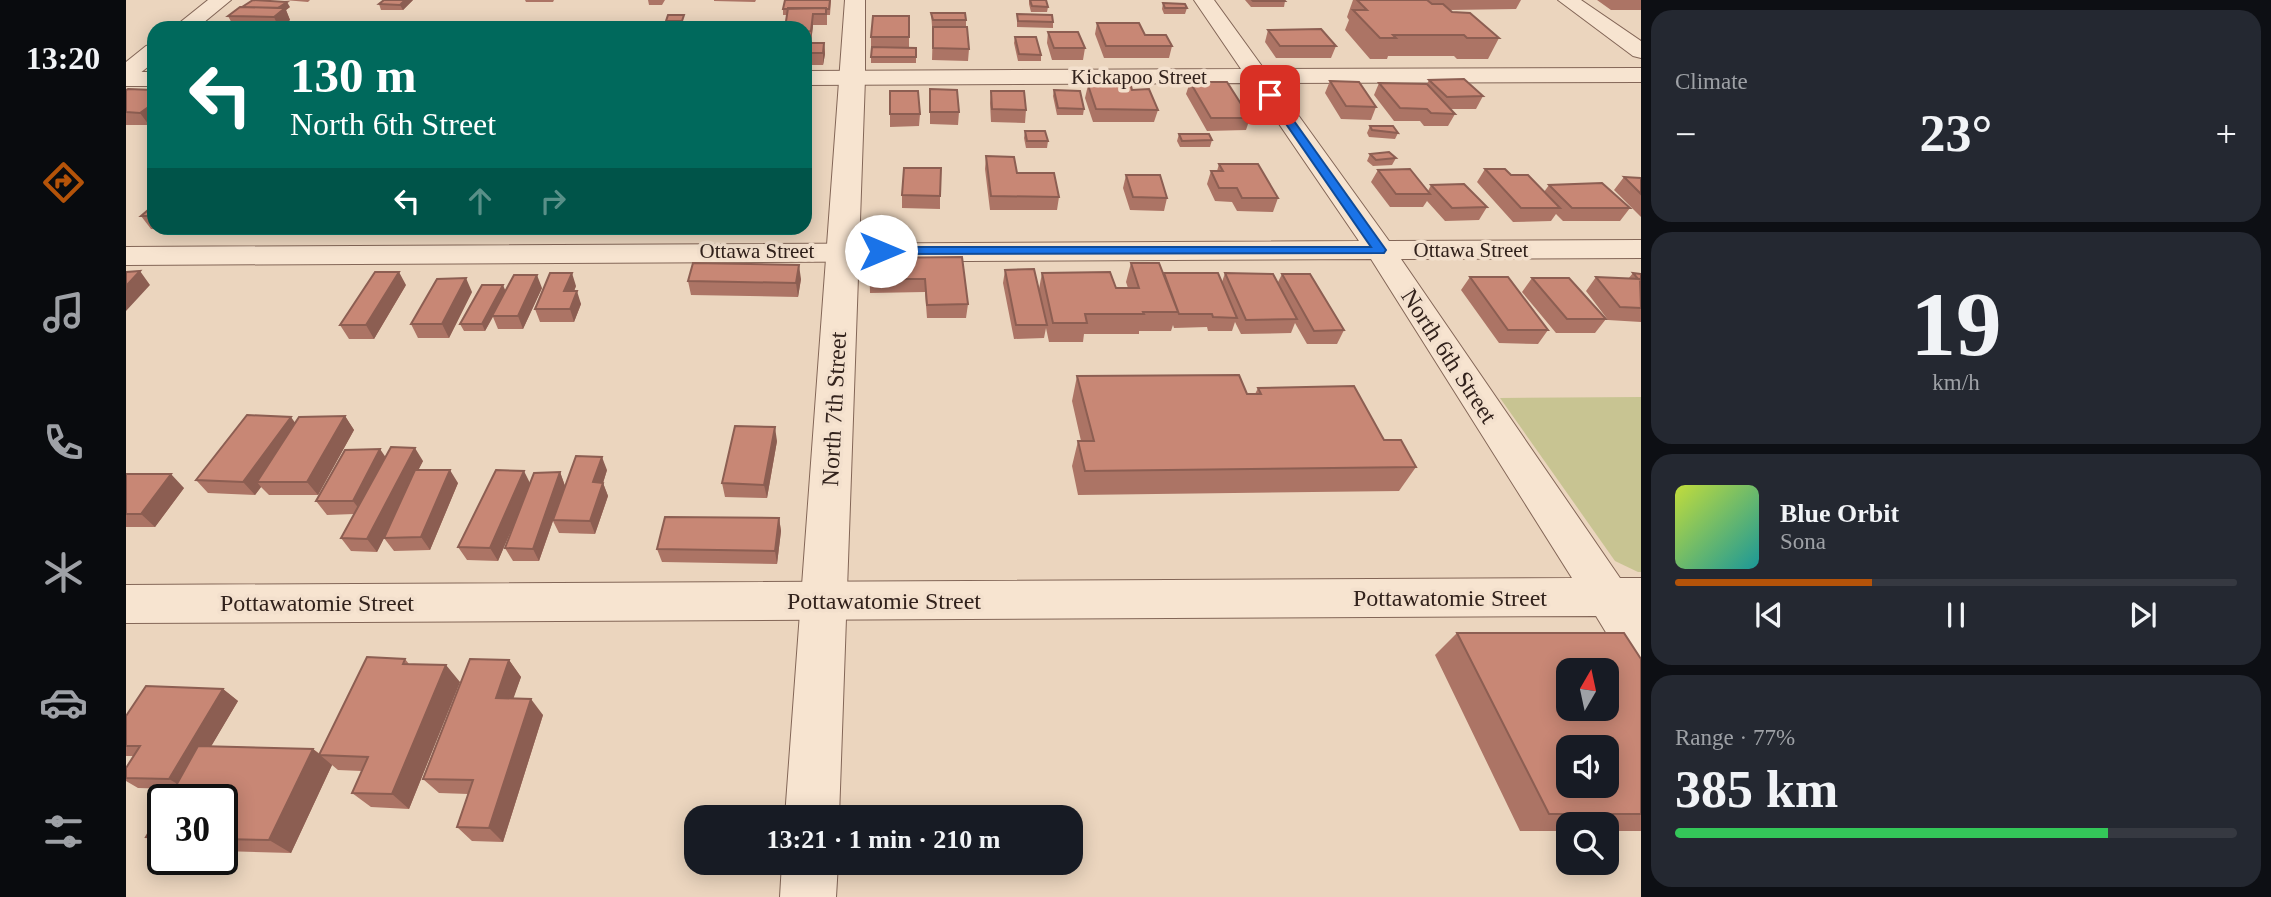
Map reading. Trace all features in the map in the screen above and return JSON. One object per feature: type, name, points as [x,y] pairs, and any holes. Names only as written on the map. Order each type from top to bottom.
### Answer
[{"type":"street","points":[[193,21],[221,0]]},
{"type":"street","name":"North 7th Street","points":[[813,805],[844,251],[855,0]]},
{"type":"street","name":"North 6th Street","points":[[1204,0],[1624,597],[1641,647]]},
{"type":"street","points":[[1568,0],[1641,51]]},
{"type":"street","points":[[126,73],[147,56]]},
{"type":"street","name":"Kickapoo Street","points":[[812,78],[1641,75]]},
{"type":"street","points":[[126,79],[147,79]]},
{"type":"street","name":"Ottawa Street","points":[[126,256],[1641,248]]},
{"type":"street","name":"Pottawatomie Street","points":[[126,604],[1624,597]]},
{"type":"street","points":[[808,897],[809,875]]},
{"type":"shaded area","points":[[1641,397],[1641,572],[1638,572],[1615,561],[1500,398]]},
{"type":"building","points":[[253,0],[287,2],[278,8],[242,7]]},
{"type":"building","points":[[384,0],[405,0],[400,5],[379,4]]},
{"type":"building","points":[[785,0],[830,0],[829,9],[783,9]]},
{"type":"building","points":[[1030,0],[1046,0],[1048,7],[1032,6]]},
{"type":"building","points":[[1284,0],[1285,1],[1253,1]]},
{"type":"building","points":[[1357,0],[1427,0],[1432,4],[1443,4],[1452,12],[1470,13],[1499,38],[1393,35],[1396,38],[1380,38],[1353,10],[1367,10]]},
{"type":"building","points":[[1163,3],[1185,4],[1187,8],[1165,8]]},
{"type":"building","points":[[240,7],[285,8],[274,17],[228,16]]},
{"type":"building","points":[[788,8],[826,8],[826,14],[813,14],[812,22],[786,21]]},
{"type":"building","points":[[931,13],[965,13],[966,20],[933,20]]},
{"type":"building","points":[[1017,14],[1052,15],[1053,22],[1018,21]]},
{"type":"building","points":[[668,15],[684,15],[682,21],[666,21]]},
{"type":"building","points":[[873,16],[909,16],[909,37],[871,37]]},
{"type":"building","points":[[1097,23],[1139,23],[1145,35],[1166,35],[1172,46],[1106,46]]},
{"type":"building","points":[[933,27],[967,27],[969,49],[933,48]]},
{"type":"building","points":[[1321,29],[1336,46],[1280,46],[1268,30]]},
{"type":"building","points":[[1048,32],[1078,32],[1085,48],[1054,48]]},
{"type":"building","points":[[1015,37],[1036,37],[1041,55],[1019,54]]},
{"type":"building","points":[[812,43],[824,43],[823,53],[812,53]]},
{"type":"building","points":[[872,47],[916,48],[916,57],[871,57]]},
{"type":"building","points":[[1464,79],[1483,96],[1447,97],[1429,80]]},
{"type":"building","points":[[1330,81],[1359,82],[1376,107],[1346,106]]},
{"type":"building","points":[[1190,82],[1227,82],[1250,118],[1211,118]]},
{"type":"building","points":[[1379,83],[1427,84],[1455,114],[1400,108]]},
{"type":"building","points":[[1088,85],[1131,86],[1132,90],[1149,89],[1158,110],[1096,109]]},
{"type":"building","points":[[930,89],[957,90],[959,112],[930,112]]},
{"type":"building","points":[[126,90],[147,90],[147,108],[140,113],[126,112]]},
{"type":"building","points":[[1054,90],[1080,91],[1084,109],[1058,108]]},
{"type":"building","points":[[890,91],[918,91],[920,114],[890,114]]},
{"type":"building","points":[[991,91],[1024,91],[1026,110],[992,109]]},
{"type":"building","points":[[1370,126],[1393,126],[1398,133],[1372,130]]},
{"type":"building","points":[[1025,131],[1045,131],[1048,141],[1027,141]]},
{"type":"building","points":[[1179,134],[1209,134],[1212,140],[1182,141]]},
{"type":"building","points":[[1389,152],[1396,158],[1376,160],[1370,154]]},
{"type":"building","points":[[986,156],[1014,157],[1017,173],[1054,173],[1059,197],[991,196]]},
{"type":"building","points":[[1219,164],[1258,164],[1278,198],[1242,198],[1237,188],[1219,188],[1211,171],[1223,171]]},
{"type":"building","points":[[904,168],[941,168],[940,196],[902,195]]},
{"type":"building","points":[[1410,169],[1430,194],[1396,194],[1378,170]]},
{"type":"building","points":[[1485,169],[1505,169],[1511,175],[1528,175],[1560,208],[1521,208]]},
{"type":"building","points":[[1126,175],[1160,175],[1167,198],[1133,197]]},
{"type":"building","points":[[1624,177],[1641,178],[1641,194]]},
{"type":"building","points":[[1602,183],[1630,208],[1572,208],[1549,185]]},
{"type":"building","points":[[1464,184],[1487,207],[1452,208],[1431,185]]},
{"type":"building","points":[[962,257],[968,304],[927,305],[925,279],[869,279],[869,258]]},
{"type":"building","points":[[693,263],[799,265],[796,283],[688,281]]},
{"type":"building","points":[[1131,263],[1159,263],[1178,312],[1085,314],[1087,323],[1053,323],[1042,273],[1110,272],[1116,288],[1139,288]]},
{"type":"building","points":[[1034,269],[1047,325],[1016,325],[1005,270]]},
{"type":"building","points":[[140,271],[126,286],[126,272]]},
{"type":"building","points":[[375,272],[399,272],[366,325],[340,325]]},
{"type":"building","points":[[550,273],[572,273],[564,291],[577,291],[570,309],[535,309]]},
{"type":"building","points":[[1164,273],[1218,273],[1237,318],[1213,317],[1212,314],[1179,314]]},
{"type":"building","points":[[1225,273],[1273,274],[1297,319],[1246,320]]},
{"type":"building","points":[[1282,274],[1310,274],[1344,330],[1314,331]]},
{"type":"building","points":[[514,275],[537,275],[518,316],[492,316]]},
{"type":"building","points":[[1470,277],[1508,277],[1548,330],[1508,330]]},
{"type":"building","points":[[1596,277],[1640,279],[1641,308],[1620,307]]},
{"type":"building","points":[[466,278],[442,324],[411,324],[437,279]]},
{"type":"building","points":[[1532,278],[1569,278],[1606,319],[1567,319]]},
{"type":"building","points":[[482,285],[503,285],[482,324],[460,324]]},
{"type":"building","points":[[1239,375],[1247,394],[1261,394],[1258,388],[1354,386],[1384,440],[1401,440],[1416,467],[1085,471],[1078,441],[1094,441],[1077,376]]},
{"type":"building","points":[[247,415],[291,417],[243,482],[196,480]]},
{"type":"building","points":[[345,416],[307,482],[257,482],[299,417]]},
{"type":"building","points":[[735,426],[775,427],[764,485],[722,483]]},
{"type":"building","points":[[391,447],[415,448],[367,539],[341,538]]},
{"type":"building","points":[[380,449],[353,501],[316,501],[345,450]]},
{"type":"building","points":[[576,456],[602,457],[593,482],[603,483],[590,521],[553,520]]},
{"type":"building","points":[[415,470],[450,470],[421,537],[384,538]]},
{"type":"building","points":[[496,470],[524,471],[490,548],[458,547]]},
{"type":"building","points":[[560,472],[533,549],[505,548],[534,473]]},
{"type":"building","points":[[126,474],[171,474],[141,514],[126,514]]},
{"type":"building","points":[[665,517],[779,518],[775,551],[657,549]]},
{"type":"building","points":[[1457,633],[1624,633],[1641,659],[1641,814],[1549,814]]},
{"type":"building","points":[[367,657],[405,659],[403,664],[446,665],[392,794],[352,793],[368,757],[319,755]]},
{"type":"building","points":[[470,659],[509,660],[496,698],[531,699],[489,828],[457,827],[473,780],[423,779]]},
{"type":"building","points":[[146,686],[223,689],[169,779],[126,778],[126,768],[140,746],[126,746],[126,716]]},
{"type":"building","points":[[198,746],[313,749],[269,840],[238,839],[238,784],[177,784]]},
{"type":"route","points":[[881,251],[1380,250],[1270,95]]}]
